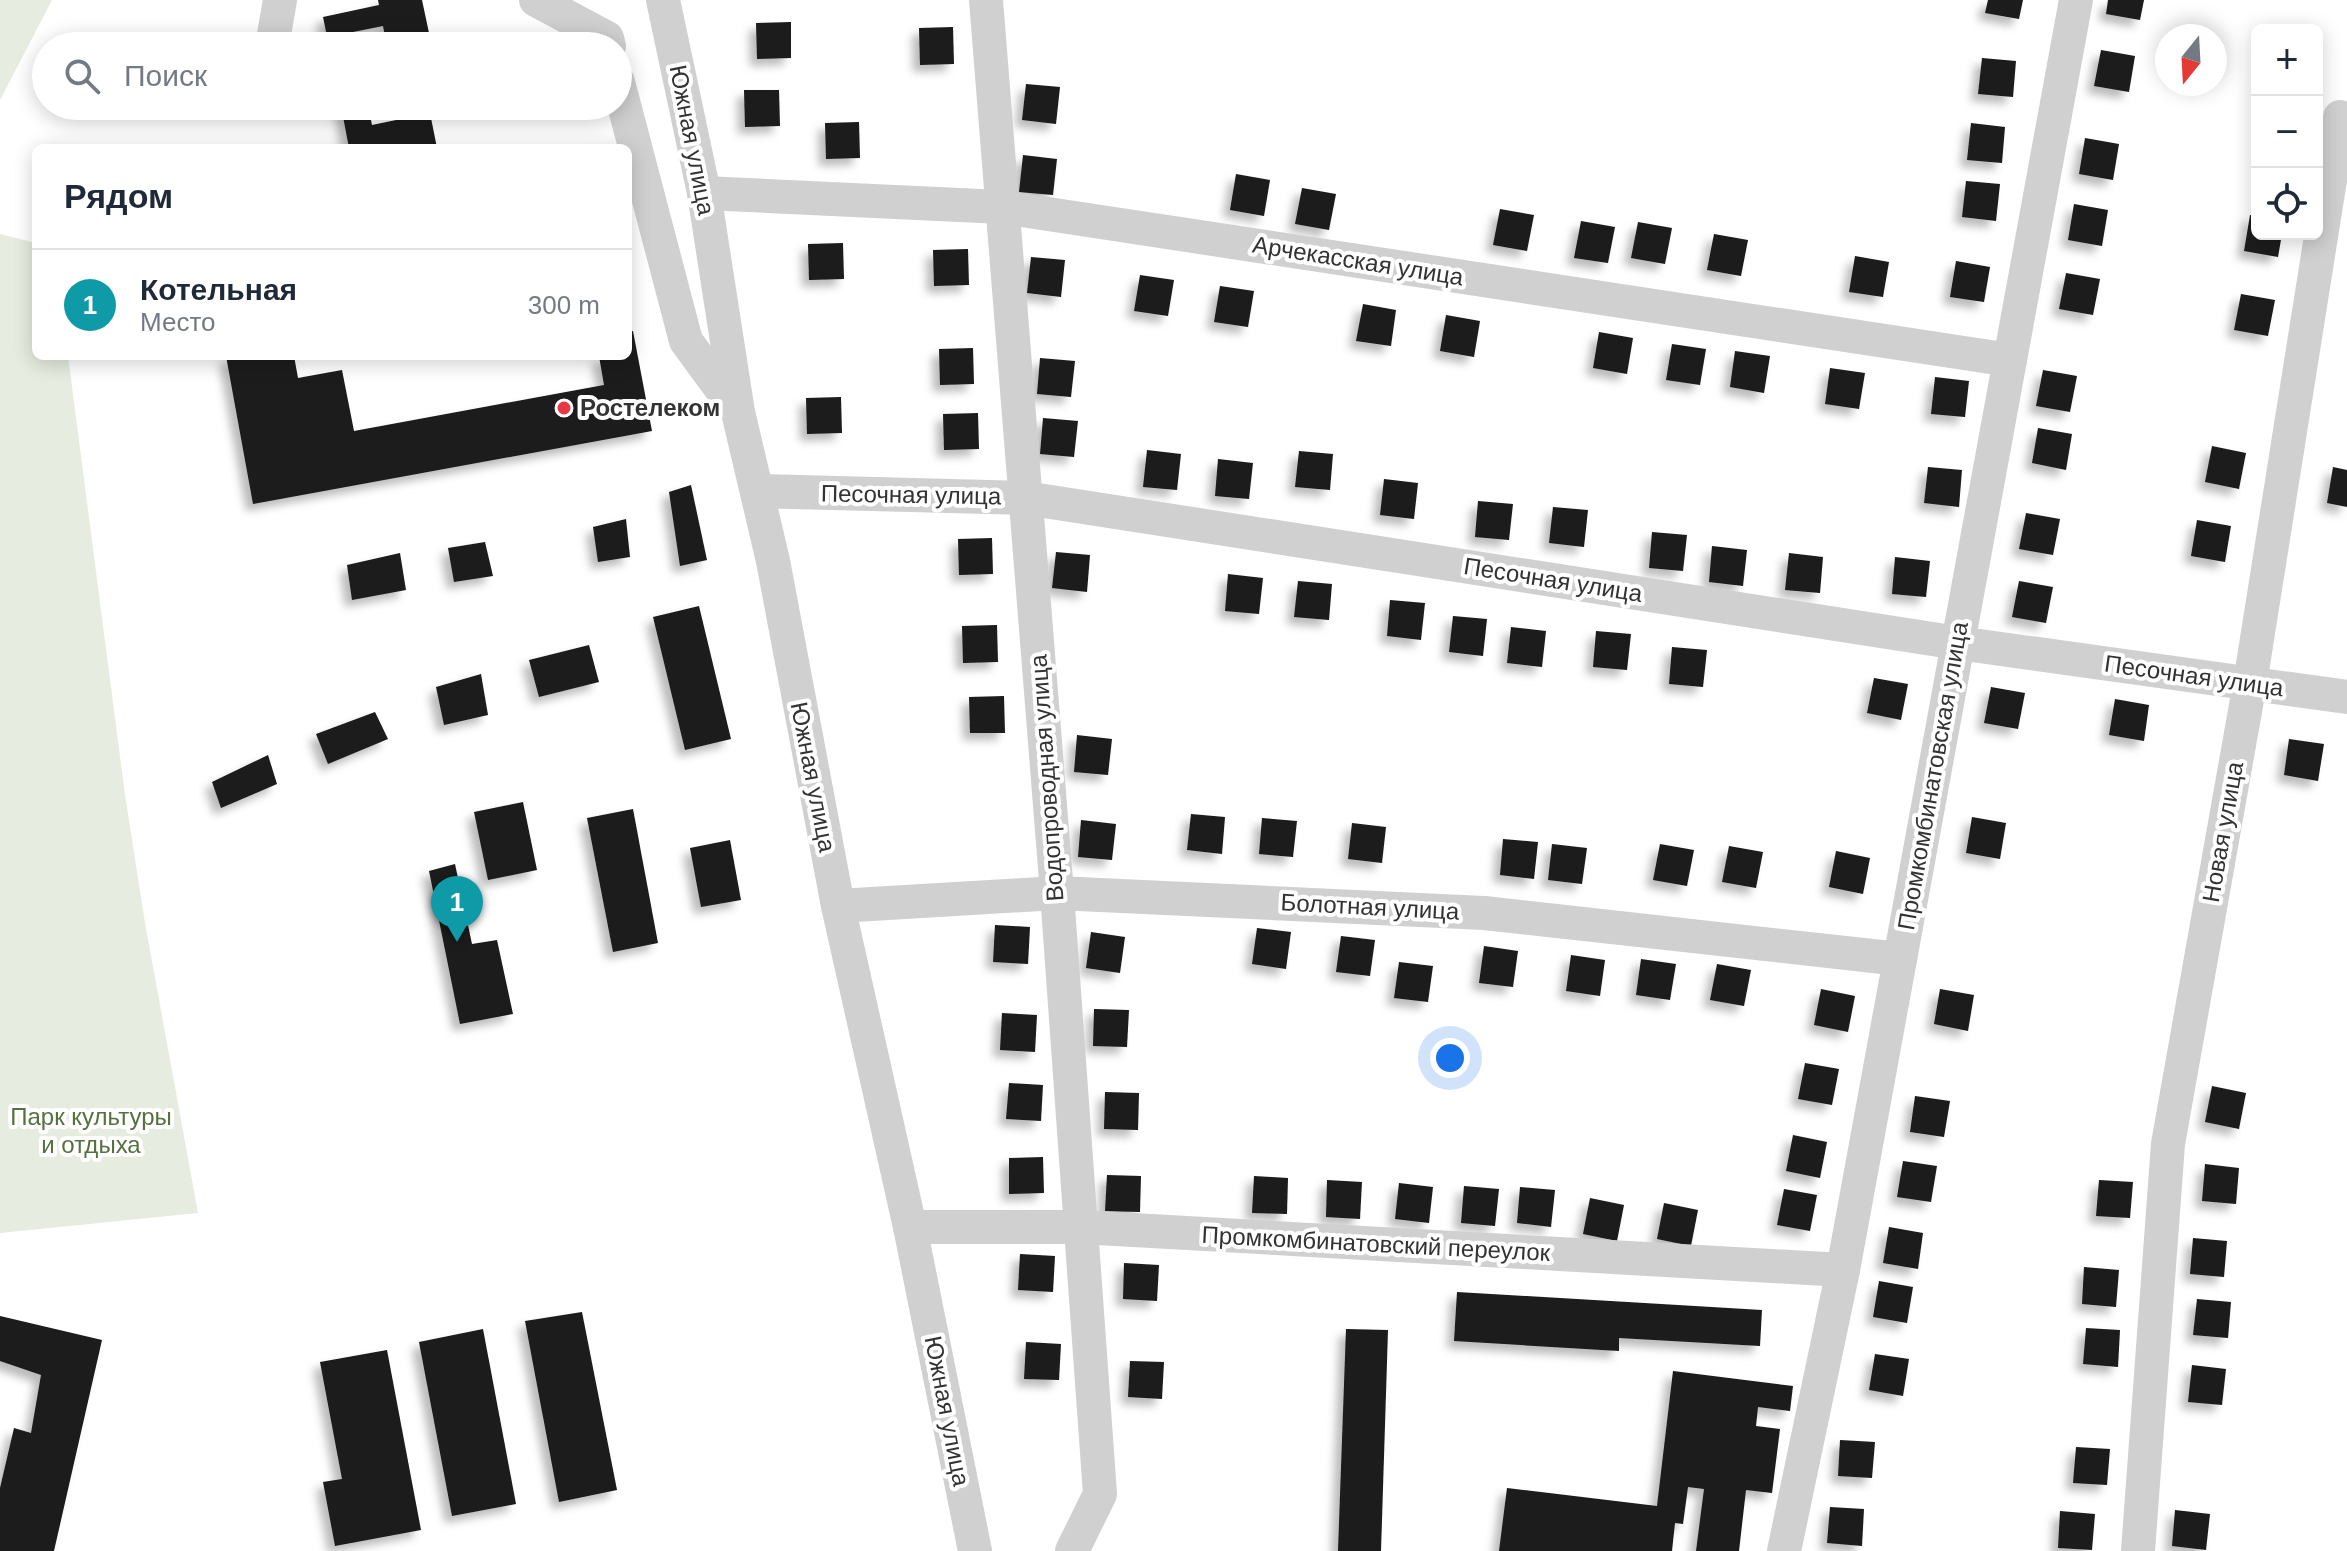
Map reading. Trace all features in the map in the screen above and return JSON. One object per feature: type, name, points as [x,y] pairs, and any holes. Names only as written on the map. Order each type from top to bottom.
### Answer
[{"type":"street","points":[[274,32],[280,0]]},
{"type":"street","points":[[536,0],[596,32]]},
{"type":"street","name":"Южная улица","points":[[663,0],[704,193],[738,412],[773,561],[838,906],[910,1227],[975,1551]]},
{"type":"street","name":"Водопроводная улица","points":[[986,0],[1057,893],[1100,1494],[1072,1551]]},
{"type":"street","name":"Промкомбинатовская улица","points":[[1784,1551],[1843,1270],[2076,0]]},
{"type":"street","name":"Новая улица","points":[[2138,1551],[2168,1144],[2250,683],[2340,117]]},
{"type":"street","points":[[628,120],[686,341],[738,412]]},
{"type":"street","name":"Арчекасская улица","points":[[704,193],[1002,207],[2010,360]]},
{"type":"street","name":"Песочная улица","points":[[757,491],[1025,498],[1958,643],[2347,697]]},
{"type":"street","name":"Болотная улица","points":[[838,906],[1057,893],[1484,913],[1900,959]]},
{"type":"street","name":"Промкомбинатовский переулок","points":[[910,1227],[1080,1227],[1843,1270]]},
{"type":"green space","points":[[0,0],[52,0],[35,32],[32,32],[32,38],[0,100]]},
{"type":"green space","name":"Парк культуры и отдыха","points":[[0,234],[32,242],[32,360],[69,360],[125,795],[198,1213],[0,1233]]},
{"type":"building","points":[[378,0],[422,0],[429,32],[384,32],[383,26],[353,32],[326,32],[323,17],[379,5]]},
{"type":"building","points":[[1988,0],[2023,0],[2019,19],[1985,13]]},
{"type":"building","points":[[2108,0],[2144,0],[2140,20],[2106,14]]},
{"type":"building","points":[[791,22],[791,58],[757,59],[756,23]]},
{"type":"building","points":[[953,27],[954,64],[920,65],[919,28]]},
{"type":"building","points":[[2101,50],[2135,56],[2129,92],[2094,86]]},
{"type":"building","points":[[1982,58],[2016,61],[2013,97],[1978,94]]},
{"type":"building","points":[[1026,84],[1060,87],[1056,124],[1022,120]]},
{"type":"building","points":[[744,90],[779,90],[780,126],[745,127]]},
{"type":"building","points":[[344,120],[371,120],[372,125],[396,120],[431,120],[436,144],[348,144]]},
{"type":"building","points":[[859,122],[860,158],[826,159],[825,123]]},
{"type":"building","points":[[1971,123],[2005,127],[2002,163],[1967,160]]},
{"type":"building","points":[[2085,138],[2119,144],[2113,180],[2079,174]]},
{"type":"building","points":[[1023,155],[1057,159],[1053,195],[1019,192]]},
{"type":"building","points":[[1236,174],[1270,180],[1264,216],[1230,210]]},
{"type":"building","points":[[1966,181],[2000,184],[1996,221],[1962,217]]},
{"type":"building","points":[[1302,188],[1336,194],[1329,230],[1295,224]]},
{"type":"building","points":[[2074,204],[2108,210],[2102,246],[2068,240]]},
{"type":"building","points":[[1500,209],[1534,215],[1527,251],[1493,245]]},
{"type":"building","points":[[2250,215],[2251,240],[2281,240],[2278,257],[2244,251]]},
{"type":"building","points":[[1581,221],[1615,227],[1608,263],[1574,258]]},
{"type":"building","points":[[1638,222],[1672,228],[1665,264],[1631,258]]},
{"type":"building","points":[[1714,234],[1748,240],[1741,276],[1707,270]]},
{"type":"building","points":[[843,243],[844,279],[809,280],[808,244]]},
{"type":"building","points":[[968,249],[969,285],[934,286],[933,250]]},
{"type":"building","points":[[1855,256],[1889,262],[1883,297],[1849,292]]},
{"type":"building","points":[[1031,257],[1065,260],[1061,297],[1027,293]]},
{"type":"building","points":[[1956,261],[1990,267],[1984,302],[1950,297]]},
{"type":"building","points":[[2066,273],[2100,279],[2093,315],[2059,309]]},
{"type":"building","points":[[1140,275],[1174,280],[1168,316],[1134,311]]},
{"type":"building","points":[[1220,286],[1254,291],[1248,327],[1214,322]]},
{"type":"building","points":[[2241,294],[2275,300],[2268,336],[2234,330]]},
{"type":"building","points":[[1363,304],[1396,310],[1391,346],[1356,341]]},
{"type":"building","points":[[1446,315],[1480,321],[1474,357],[1440,351]]},
{"type":"building","name":"Ростелеком","points":[[632,331],[652,431],[253,504],[227,360],[295,360],[298,378],[342,370],[354,431],[604,385],[600,360],[632,360]]},
{"type":"building","points":[[1599,332],[1633,338],[1627,374],[1593,368]]},
{"type":"building","points":[[1672,344],[1706,349],[1700,385],[1666,380]]},
{"type":"building","points":[[973,348],[974,384],[940,385],[939,349]]},
{"type":"building","points":[[1735,351],[1770,356],[1764,393],[1730,387]]},
{"type":"building","points":[[1040,358],[1075,361],[1071,397],[1037,394]]},
{"type":"building","points":[[1830,368],[1865,373],[1859,409],[1825,404]]},
{"type":"building","points":[[2043,370],[2077,376],[2070,412],[2036,406]]},
{"type":"building","points":[[1935,377],[1969,381],[1965,417],[1931,414]]},
{"type":"building","points":[[841,397],[842,433],[807,434],[806,398]]},
{"type":"building","points":[[978,413],[979,449],[944,450],[943,414]]},
{"type":"building","points":[[1043,418],[1078,421],[1074,457],[1040,454]]},
{"type":"building","points":[[2038,428],[2072,434],[2066,470],[2032,463]]},
{"type":"building","points":[[2212,446],[2246,453],[2239,489],[2205,482]]},
{"type":"building","points":[[1147,450],[1181,454],[1177,490],[1143,487]]},
{"type":"building","points":[[1299,451],[1333,454],[1330,490],[1295,487]]},
{"type":"building","points":[[1218,459],[1253,463],[1249,499],[1215,496]]},
{"type":"building","points":[[1928,467],[1962,470],[1959,507],[1924,503]]},
{"type":"building","points":[[2333,467],[2347,470],[2347,507],[2327,503]]},
{"type":"building","points":[[1384,479],[1418,483],[1414,519],[1380,515]]},
{"type":"building","points":[[691,485],[707,560],[680,566],[669,492]]},
{"type":"building","points":[[1478,501],[1513,504],[1509,540],[1475,537]]},
{"type":"building","points":[[1553,507],[1588,510],[1584,547],[1549,543]]},
{"type":"building","points":[[2026,513],[2060,519],[2053,555],[2019,549]]},
{"type":"building","points":[[626,519],[630,557],[598,562],[593,527]]},
{"type":"building","points":[[2197,520],[2231,526],[2225,562],[2191,556]]},
{"type":"building","points":[[1652,532],[1687,535],[1683,571],[1649,568]]},
{"type":"building","points":[[992,538],[993,574],[959,575],[958,539]]},
{"type":"building","points":[[485,542],[493,576],[454,582],[448,548]]},
{"type":"building","points":[[1712,546],[1747,550],[1743,586],[1709,582]]},
{"type":"building","points":[[1056,552],[1090,555],[1087,592],[1052,588]]},
{"type":"building","points":[[400,553],[406,590],[352,600],[347,565]]},
{"type":"building","points":[[1789,553],[1823,557],[1820,593],[1785,590]]},
{"type":"building","points":[[1895,557],[1930,561],[1926,597],[1892,594]]},
{"type":"building","points":[[1228,574],[1263,578],[1259,614],[1225,611]]},
{"type":"building","points":[[1298,581],[1332,584],[1329,620],[1294,617]]},
{"type":"building","points":[[2019,581],[2053,587],[2046,623],[2012,617]]},
{"type":"building","points":[[1390,600],[1425,603],[1421,640],[1387,636]]},
{"type":"building","points":[[699,606],[731,739],[685,750],[653,617]]},
{"type":"building","points":[[1453,616],[1487,619],[1483,656],[1449,652]]},
{"type":"building","points":[[997,625],[998,662],[963,663],[962,626]]},
{"type":"building","points":[[1511,627],[1546,631],[1542,667],[1507,663]]},
{"type":"building","points":[[1596,631],[1631,634],[1627,670],[1593,667]]},
{"type":"building","points":[[589,645],[599,682],[539,697],[529,660]]},
{"type":"building","points":[[1672,647],[1707,650],[1703,687],[1669,684]]},
{"type":"building","points":[[481,674],[488,715],[444,725],[436,687]]},
{"type":"building","points":[[1874,678],[1908,684],[1901,720],[1867,713]]},
{"type":"building","points":[[1991,687],[2025,693],[2018,729],[1984,723]]},
{"type":"building","points":[[1004,696],[1005,733],[970,733],[969,697]]},
{"type":"building","points":[[2115,699],[2149,705],[2144,741],[2109,735]]},
{"type":"building","points":[[375,712],[388,739],[328,764],[316,734]]},
{"type":"building","points":[[1077,735],[1112,739],[1108,775],[1074,772]]},
{"type":"building","points":[[2289,739],[2324,744],[2318,781],[2284,775]]},
{"type":"building","points":[[268,755],[277,784],[221,808],[212,782]]},
{"type":"building","points":[[523,802],[537,870],[488,880],[474,812]]},
{"type":"building","points":[[633,809],[658,943],[613,952],[587,818]]},
{"type":"building","points":[[1191,814],[1225,817],[1222,854],[1187,850]]},
{"type":"building","points":[[1972,817],[2006,823],[2000,859],[1966,853]]},
{"type":"building","points":[[1262,818],[1297,821],[1293,857],[1259,854]]},
{"type":"building","points":[[1081,820],[1116,824],[1112,860],[1078,857]]},
{"type":"building","points":[[1352,823],[1386,827],[1382,863],[1348,859]]},
{"type":"building","points":[[1503,839],[1538,842],[1534,879],[1500,875]]},
{"type":"building","points":[[730,840],[741,900],[701,907],[690,848]]},
{"type":"building","points":[[1552,844],[1587,848],[1582,884],[1548,880]]},
{"type":"building","points":[[1660,844],[1694,850],[1687,886],[1653,880]]},
{"type":"building","points":[[1729,846],[1763,852],[1756,888],[1722,882]]},
{"type":"building","points":[[1836,851],[1870,858],[1863,894],[1829,887]]},
{"type":"building","points":[[455,864],[472,944],[497,940],[513,1014],[460,1024],[429,871]]},
{"type":"building","points":[[995,925],[1030,927],[1028,964],[993,962]]},
{"type":"building","points":[[1257,928],[1291,932],[1286,969],[1252,964]]},
{"type":"building","points":[[1091,932],[1125,937],[1120,973],[1086,968]]},
{"type":"building","points":[[1341,936],[1375,940],[1370,976],[1336,972]]},
{"type":"building","points":[[1484,946],[1518,951],[1513,987],[1479,983]]},
{"type":"building","points":[[1571,955],[1605,960],[1600,996],[1566,991]]},
{"type":"building","points":[[1641,959],[1676,964],[1670,1000],[1636,995]]},
{"type":"building","points":[[1399,962],[1433,966],[1428,1002],[1394,998]]},
{"type":"building","points":[[1717,964],[1751,970],[1744,1006],[1710,1000]]},
{"type":"building","points":[[1821,989],[1855,996],[1848,1032],[1814,1025]]},
{"type":"building","points":[[1940,989],[1974,995],[1968,1031],[1934,1024]]},
{"type":"building","points":[[1094,1009],[1129,1010],[1127,1047],[1093,1046]]},
{"type":"building","points":[[1002,1013],[1037,1015],[1035,1052],[1000,1050]]},
{"type":"building","points":[[1805,1063],[1839,1069],[1832,1105],[1798,1099]]},
{"type":"building","points":[[1009,1083],[1043,1085],[1041,1121],[1006,1119]]},
{"type":"building","points":[[2212,1086],[2246,1093],[2239,1129],[2205,1122]]},
{"type":"building","points":[[1105,1092],[1139,1093],[1138,1130],[1104,1129]]},
{"type":"building","points":[[1915,1096],[1950,1101],[1944,1137],[1910,1132]]},
{"type":"building","points":[[1793,1135],[1827,1142],[1820,1178],[1786,1171]]},
{"type":"building","points":[[1043,1157],[1044,1193],[1009,1194],[1009,1158]]},
{"type":"building","points":[[1903,1161],[1937,1166],[1931,1202],[1897,1197]]},
{"type":"building","points":[[2205,1164],[2239,1168],[2236,1204],[2202,1201]]},
{"type":"building","points":[[1107,1175],[1141,1176],[1140,1212],[1105,1211]]},
{"type":"building","points":[[1254,1176],[1288,1178],[1287,1214],[1252,1213]]},
{"type":"building","points":[[1327,1180],[1362,1182],[1360,1219],[1326,1217]]},
{"type":"building","points":[[2099,1180],[2133,1182],[2130,1218],[2096,1216]]},
{"type":"building","points":[[1399,1183],[1433,1187],[1429,1223],[1395,1219]]},
{"type":"building","points":[[1464,1186],[1499,1189],[1495,1226],[1461,1223]]},
{"type":"building","points":[[1520,1187],[1555,1190],[1551,1227],[1517,1223]]},
{"type":"building","points":[[1784,1189],[1817,1195],[1810,1231],[1777,1225]]},
{"type":"building","points":[[1590,1198],[1624,1205],[1617,1241],[1583,1234]]},
{"type":"building","points":[[1664,1203],[1698,1210],[1691,1246],[1657,1239]]},
{"type":"building","points":[[1889,1227],[1923,1233],[1918,1269],[1883,1263]]},
{"type":"building","points":[[2193,1238],[2227,1241],[2224,1277],[2190,1274]]},
{"type":"building","points":[[1020,1254],[1055,1256],[1053,1292],[1018,1290]]},
{"type":"building","points":[[1124,1263],[1159,1265],[1157,1301],[1123,1299]]},
{"type":"building","points":[[2084,1267],[2119,1270],[2116,1307],[2082,1304]]},
{"type":"building","points":[[1879,1281],[1913,1287],[1907,1323],[1873,1317]]},
{"type":"building","points":[[1457,1292],[1762,1310],[1760,1346],[1619,1338],[1619,1351],[1454,1341]]},
{"type":"building","points":[[2197,1299],[2231,1302],[2228,1338],[2193,1335]]},
{"type":"building","points":[[582,1312],[617,1490],[559,1502],[525,1321]]},
{"type":"building","points":[[0,1316],[102,1340],[54,1551],[0,1551],[0,1488],[14,1428],[31,1433],[41,1375],[0,1361]]},
{"type":"building","points":[[2086,1328],[2120,1330],[2118,1367],[2083,1364]]},
{"type":"building","points":[[483,1329],[516,1504],[452,1516],[419,1342]]},
{"type":"building","points":[[1346,1329],[1388,1330],[1381,1551],[1338,1551]]},
{"type":"building","points":[[1026,1342],[1061,1344],[1059,1380],[1024,1379]]},
{"type":"building","points":[[387,1350],[421,1530],[335,1546],[323,1482],[342,1479],[320,1362]]},
{"type":"building","points":[[1875,1354],[1909,1359],[1903,1396],[1869,1390]]},
{"type":"building","points":[[1130,1361],[1164,1362],[1162,1399],[1128,1397]]},
{"type":"building","points":[[2192,1365],[2226,1369],[2222,1405],[2188,1402]]},
{"type":"building","points":[[1673,1371],[1793,1386],[1790,1411],[1758,1407],[1756,1426],[1780,1429],[1772,1493],[1746,1490],[1739,1551],[1696,1551],[1704,1489],[1688,1487],[1683,1524],[1675,1523],[1672,1551],[1499,1551],[1507,1488],[1657,1506]]},
{"type":"building","points":[[1840,1440],[1875,1442],[1872,1478],[1838,1476]]},
{"type":"building","points":[[2076,1447],[2110,1449],[2107,1485],[2073,1483]]},
{"type":"building","points":[[1830,1507],[1864,1509],[1862,1546],[1827,1543]]},
{"type":"building","points":[[2175,1510],[2210,1514],[2206,1550],[2172,1546]]},
{"type":"building","points":[[2060,1511],[2095,1514],[2092,1550],[2058,1548]]},
{"type":"place","name":"Ростелеком","points":[[564,408]]},
{"type":"place","name":"Котельная","points":[[457,942]]}]
